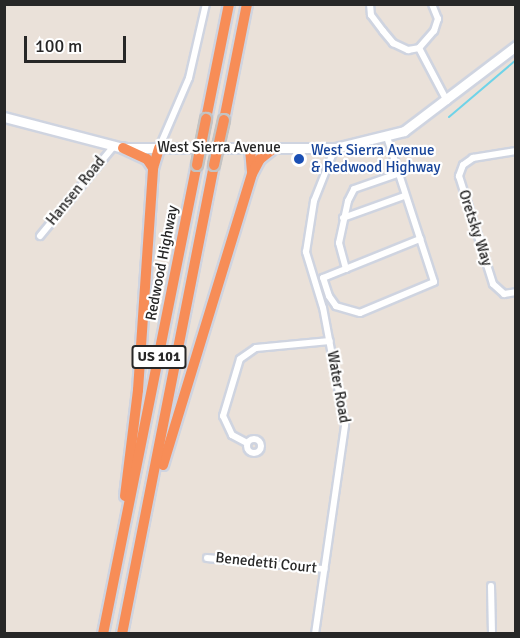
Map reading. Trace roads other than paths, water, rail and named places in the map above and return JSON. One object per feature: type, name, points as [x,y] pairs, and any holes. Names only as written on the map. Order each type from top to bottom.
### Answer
[{"type":"highway","name":"Redwood Highway","points":[[103,633],[229,4]]},
{"type":"highway","name":"US 101","points":[[122,633],[247,4]]},
{"type":"highway","points":[[118,148],[147,159],[153,168]]},
{"type":"highway","points":[[120,550],[138,390],[153,168],[159,148]]},
{"type":"highway","points":[[250,149],[252,174]]},
{"type":"highway","points":[[151,493],[252,174],[260,159],[273,149]]},
{"type":"main road","name":"West Sierra Avenue","points":[[4,117],[118,148],[335,148],[387,137],[410,128],[516,46]]},
{"type":"street","points":[[159,148],[189,78],[206,4]]},
{"type":"street","points":[[370,4],[371,15],[393,43],[408,50],[419,48],[434,31],[438,19],[432,4]]},
{"type":"street","points":[[419,48],[447,101]]},
{"type":"street","points":[[387,137],[404,196],[420,239],[434,282],[360,313],[349,312],[336,306],[323,278],[420,239]]},
{"type":"street","name":"Hansen Road","points":[[40,236],[118,148]]},
{"type":"street","name":"Water Road","points":[[315,633],[345,432],[330,341],[306,252],[314,201],[335,148]]},
{"type":"street","name":"Oretsky Way","points":[[516,152],[473,158],[463,165],[459,176],[493,284],[504,294],[516,292]]},
{"type":"street","points":[[346,269],[339,243],[343,218],[354,189],[397,174]]},
{"type":"street","points":[[343,218],[404,196]]},
{"type":"street","points":[[247,443],[232,435],[223,416],[240,359],[256,348],[330,341]]},
{"type":"street","name":"Benedetti Court","points":[[207,558],[324,569]]},
{"type":"street","points":[[491,586],[492,633]]},
{"type":"waterway","points":[[449,117],[516,60]]},
{"type":"place","name":"West Sierra Avenue & Redwood Highway","points":[[299,159]]}]
